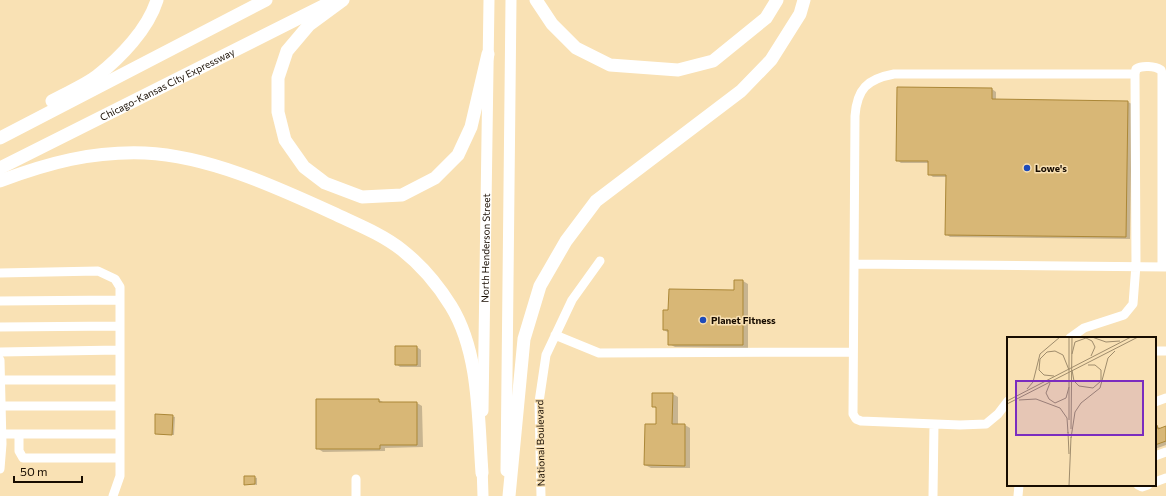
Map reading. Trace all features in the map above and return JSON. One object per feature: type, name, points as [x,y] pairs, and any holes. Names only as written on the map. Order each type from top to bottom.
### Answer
[{"type":"highway","points":[[0,131],[97,76],[132,43],[154,9],[157,0]]},
{"type":"highway","points":[[0,138],[266,0]]},
{"type":"highway","name":"Chicago-Kansas City Expressway","points":[[0,168],[335,0]]},
{"type":"highway","points":[[344,0],[309,25],[287,51],[278,78],[278,112],[285,140],[304,167],[325,183],[362,197],[402,195],[435,178],[458,155],[471,127],[488,54]]},
{"type":"highway","points":[[536,0],[552,24],[576,48],[610,65],[678,70],[713,61],[766,18],[777,0]]},
{"type":"highway","points":[[509,496],[524,339],[540,286],[566,241],[596,201],[741,90],[771,60],[800,14],[804,0]]},
{"type":"highway","points":[[0,181],[70,158],[106,153],[146,153],[189,159],[220,168],[291,194],[362,226],[401,250],[432,279],[451,307],[467,340],[473,372],[482,473]]},
{"type":"main road","name":"North Henderson Street","points":[[483,496],[482,473],[489,0]]},
{"type":"main road","points":[[506,496],[511,0]]},
{"type":"street","points":[[854,264],[1136,265],[1164,267],[1162,73],[1157,68],[1139,67],[1136,69],[1135,74],[1136,265],[1133,304],[1124,315],[1084,328],[1071,337]]},
{"type":"street","points":[[1007,402],[998,414],[986,424],[934,424],[861,421],[856,419],[853,414],[856,102],[860,92],[877,78],[894,74],[1135,74]]},
{"type":"street","name":"National Boulevard","points":[[541,496],[539,402],[546,355],[572,300],[600,261]]},
{"type":"street","points":[[0,273],[98,271],[115,279],[120,287],[120,476],[113,496]]},
{"type":"street","points":[[0,301],[120,300]]},
{"type":"street","points":[[0,327],[120,326]]},
{"type":"street","points":[[555,335],[599,353],[853,352]]},
{"type":"street","points":[[0,352],[120,350]]},
{"type":"street","points":[[0,360],[2,434],[0,469]]},
{"type":"street","points":[[0,380],[120,380]]},
{"type":"street","points":[[1156,402],[1166,398]]},
{"type":"street","points":[[1,406],[120,406]]},
{"type":"street","points":[[933,496],[934,424]]},
{"type":"street","points":[[2,434],[120,434]]},
{"type":"street","points":[[19,434],[19,451],[23,458],[120,458]]},
{"type":"street","points":[[1156,456],[1166,452]]},
{"type":"street","points":[[1156,482],[1166,478]]},
{"type":"street","points":[[356,479],[356,496]]},
{"type":"street","points":[[1018,496],[1019,486]]},
{"type":"building","name":"Lowe's","points":[[897,87],[992,88],[992,99],[1128,101],[1126,237],[945,235],[946,175],[928,175],[928,161],[896,161]]},
{"type":"building","name":"Planet Fitness","points":[[734,280],[743,280],[743,345],[668,345],[668,330],[663,330],[663,310],[668,310],[669,289],[734,290]]},
{"type":"building","points":[[395,346],[417,346],[417,365],[395,365]]},
{"type":"building","points":[[652,393],[673,393],[672,424],[685,424],[685,466],[644,465],[645,424],[656,424],[656,407],[652,407]]},
{"type":"building","points":[[316,399],[379,399],[379,402],[417,402],[417,445],[380,445],[380,449],[316,449]]},
{"type":"building","points":[[155,414],[173,415],[172,435],[155,434]]},
{"type":"building","points":[[1156,426],[1158,429],[1166,426],[1166,441],[1156,445]]},
{"type":"building","points":[[244,476],[255,476],[255,484],[244,485]]},
{"type":"place","name":"Lowe's","points":[[1027,168]]},
{"type":"place","name":"Planet Fitness","points":[[703,320]]}]
